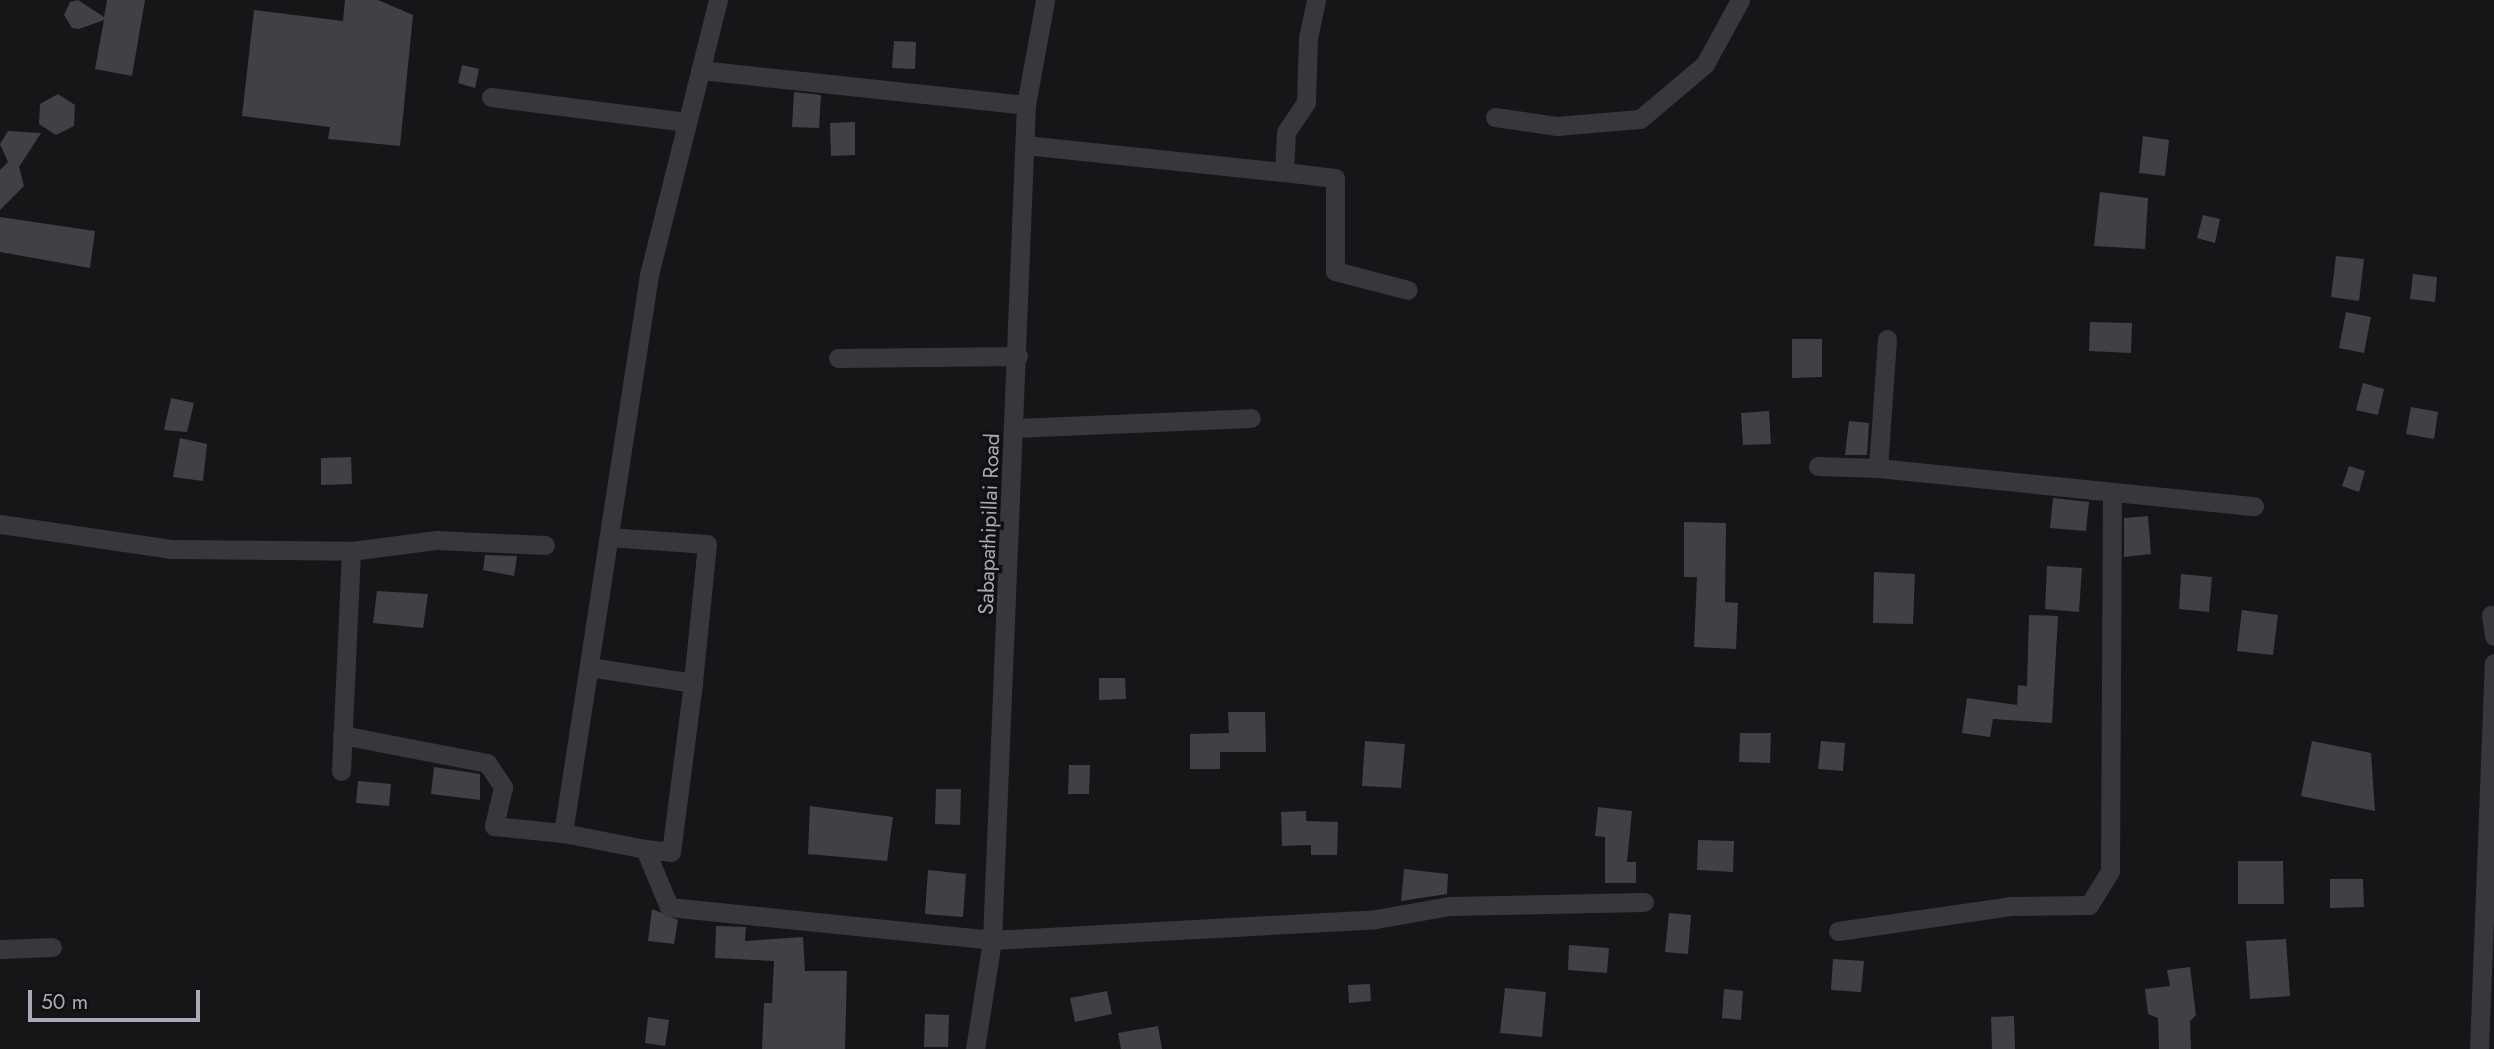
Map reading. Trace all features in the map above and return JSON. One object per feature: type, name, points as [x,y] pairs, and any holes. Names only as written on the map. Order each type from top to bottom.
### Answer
[{"type":"street","points":[[563,833],[649,275],[718,0]]},
{"type":"street","name":"Sabapathipillai Road","points":[[975,1049],[992,940],[1018,356],[1026,105],[1045,0]]},
{"type":"street","points":[[1284,172],[1286,132],[1306,102],[1308,38],[1316,0]]},
{"type":"street","points":[[1495,117],[1557,126],[1640,119],[1705,64],[1740,0]]},
{"type":"street","points":[[699,71],[1026,105]]},
{"type":"street","points":[[491,97],[686,122]]},
{"type":"street","points":[[1025,145],[1335,178],[1335,271],[1408,290]]},
{"type":"street","points":[[1878,468],[1887,339]]},
{"type":"street","points":[[838,358],[1018,356]]},
{"type":"street","points":[[1015,428],[1251,418]]},
{"type":"street","points":[[1818,466],[1878,468],[2254,506]]},
{"type":"street","points":[[1838,931],[2012,906],[2089,905],[2096,894],[2110,871],[2112,492]]},
{"type":"street","points":[[0,524],[172,549],[351,551],[438,540],[545,545]]},
{"type":"street","points":[[342,735],[487,763],[503,787],[494,826],[563,833],[671,852],[693,683],[707,544],[608,537]]},
{"type":"street","points":[[341,771],[351,551]]},
{"type":"street","points":[[2491,615],[2494,636]]},
{"type":"street","points":[[2479,1049],[2487,1026],[2494,663]]},
{"type":"street","points":[[589,667],[693,683]]},
{"type":"street","points":[[645,849],[668,907],[992,940],[1376,919],[1450,906],[1644,902]]},
{"type":"street","points":[[0,949],[52,947]]},
{"type":"building","points":[[78,0],[104,17],[107,0],[145,0],[132,76],[95,69],[104,20],[79,29],[72,28],[64,15],[70,2]]},
{"type":"building","points":[[345,0],[378,0],[413,15],[400,146],[328,139],[330,127],[242,116],[254,10],[343,21]]},
{"type":"building","points":[[894,41],[916,42],[915,69],[892,68]]},
{"type":"building","points":[[462,65],[479,69],[475,88],[458,83]]},
{"type":"building","points":[[794,92],[821,95],[819,128],[792,127]]},
{"type":"building","points":[[58,94],[75,105],[74,126],[56,135],[39,124],[40,104]]},
{"type":"building","points":[[855,122],[855,155],[831,156],[830,123]]},
{"type":"building","points":[[8,131],[41,133],[19,167],[24,186],[0,210],[0,170],[8,162],[0,144]]},
{"type":"building","points":[[2143,136],[2169,140],[2165,176],[2139,173]]},
{"type":"building","points":[[2100,192],[2148,198],[2145,249],[2094,246]]},
{"type":"building","points":[[2203,215],[2220,219],[2215,243],[2197,238]]},
{"type":"building","points":[[0,217],[95,231],[90,268],[0,252]]},
{"type":"building","points":[[2336,256],[2364,259],[2359,301],[2331,297]]},
{"type":"building","points":[[2413,274],[2437,277],[2435,302],[2410,299]]},
{"type":"building","points":[[2346,312],[2371,317],[2364,353],[2339,348]]},
{"type":"building","points":[[2090,322],[2132,323],[2131,353],[2089,351]]},
{"type":"building","points":[[1792,339],[1822,339],[1822,377],[1792,378]]},
{"type":"building","points":[[2363,383],[2384,389],[2378,415],[2356,410]]},
{"type":"building","points":[[171,398],[194,403],[187,432],[164,430]]},
{"type":"building","points":[[2411,407],[2438,412],[2434,439],[2406,434]]},
{"type":"building","points":[[1769,411],[1771,444],[1743,445],[1741,413]]},
{"type":"building","points":[[1849,421],[1869,423],[1867,455],[1845,455]]},
{"type":"building","points":[[180,438],[207,444],[203,481],[173,477]]},
{"type":"building","points":[[351,457],[352,484],[321,485],[321,458]]},
{"type":"building","points":[[2349,466],[2365,471],[2359,492],[2342,486]]},
{"type":"building","points":[[2053,498],[2089,502],[2086,531],[2050,528]]},
{"type":"building","points":[[2148,516],[2151,554],[2124,557],[2124,518]]},
{"type":"building","points":[[1684,522],[1726,523],[1725,602],[1738,603],[1736,649],[1694,647],[1697,577],[1684,577]]},
{"type":"building","points":[[485,555],[517,556],[514,576],[483,570]]},
{"type":"building","points":[[2047,566],[2082,568],[2079,612],[2045,609]]},
{"type":"building","points":[[1874,572],[1915,574],[1913,624],[1873,623]]},
{"type":"building","points":[[2181,574],[2212,577],[2209,612],[2179,609]]},
{"type":"building","points":[[377,591],[428,594],[423,628],[373,623]]},
{"type":"building","points":[[2242,610],[2278,615],[2273,655],[2237,651]]},
{"type":"building","points":[[2029,615],[2058,616],[2052,723],[1993,719],[1990,737],[1962,733],[1967,698],[2017,705],[2018,685],[2027,686]]},
{"type":"building","points":[[1099,678],[1125,678],[1126,699],[1099,700]]},
{"type":"building","points":[[1228,712],[1265,712],[1266,752],[1220,752],[1220,769],[1190,769],[1190,734],[1229,733]]},
{"type":"building","points":[[1740,733],[1771,733],[1770,763],[1739,762]]},
{"type":"building","points":[[1365,741],[1405,744],[1401,788],[1362,786]]},
{"type":"building","points":[[1821,741],[1845,743],[1843,771],[1818,769]]},
{"type":"building","points":[[2312,741],[2371,753],[2375,811],[2301,796]]},
{"type":"building","points":[[1069,765],[1090,765],[1089,794],[1068,794]]},
{"type":"building","points":[[434,767],[480,774],[480,800],[431,794]]},
{"type":"building","points":[[358,781],[391,784],[389,806],[356,803]]},
{"type":"building","points":[[936,789],[961,789],[960,825],[935,824]]},
{"type":"building","points":[[810,806],[893,817],[887,861],[808,854]]},
{"type":"building","points":[[1598,807],[1632,811],[1627,862],[1636,862],[1636,883],[1605,883],[1605,837],[1595,836]]},
{"type":"building","points":[[1306,811],[1306,821],[1338,822],[1337,855],[1311,855],[1311,845],[1282,846],[1281,812]]},
{"type":"building","points":[[1698,840],[1734,841],[1733,872],[1697,870]]},
{"type":"building","points":[[2238,861],[2283,861],[2284,904],[2238,904]]},
{"type":"building","points":[[1404,869],[1448,874],[1447,894],[1401,901]]},
{"type":"building","points":[[928,870],[966,874],[963,917],[925,914]]},
{"type":"building","points":[[2330,879],[2363,879],[2364,907],[2330,908]]},
{"type":"building","points":[[652,909],[678,920],[674,944],[648,941]]},
{"type":"building","points":[[1669,913],[1691,915],[1688,954],[1665,952]]},
{"type":"building","points":[[716,926],[746,927],[745,941],[803,937],[805,971],[847,971],[845,1049],[762,1049],[764,1003],[772,1003],[774,961],[715,958]]},
{"type":"building","points":[[2286,939],[2290,996],[2250,999],[2246,941]]},
{"type":"building","points":[[1569,945],[1609,948],[1607,973],[1568,970]]},
{"type":"building","points":[[1833,959],[1864,961],[1861,992],[1831,990]]},
{"type":"building","points":[[2190,967],[2196,1015],[2190,1021],[2191,1049],[2159,1049],[2158,1018],[2148,1014],[2145,989],[2170,986],[2167,970]]},
{"type":"building","points":[[1370,984],[1371,1001],[1349,1003],[1348,985]]},
{"type":"building","points":[[1505,988],[1546,992],[1542,1037],[1500,1033]]},
{"type":"building","points":[[1724,989],[1743,991],[1741,1020],[1722,1018]]},
{"type":"building","points":[[1107,991],[1112,1014],[1075,1022],[1070,998]]},
{"type":"building","points":[[925,1014],[949,1015],[948,1047],[924,1047]]},
{"type":"building","points":[[2014,1016],[2015,1049],[1992,1049],[1991,1017]]},
{"type":"building","points":[[648,1017],[669,1020],[665,1046],[645,1043]]},
{"type":"building","points":[[1158,1026],[1162,1049],[1121,1049],[1118,1033]]}]
